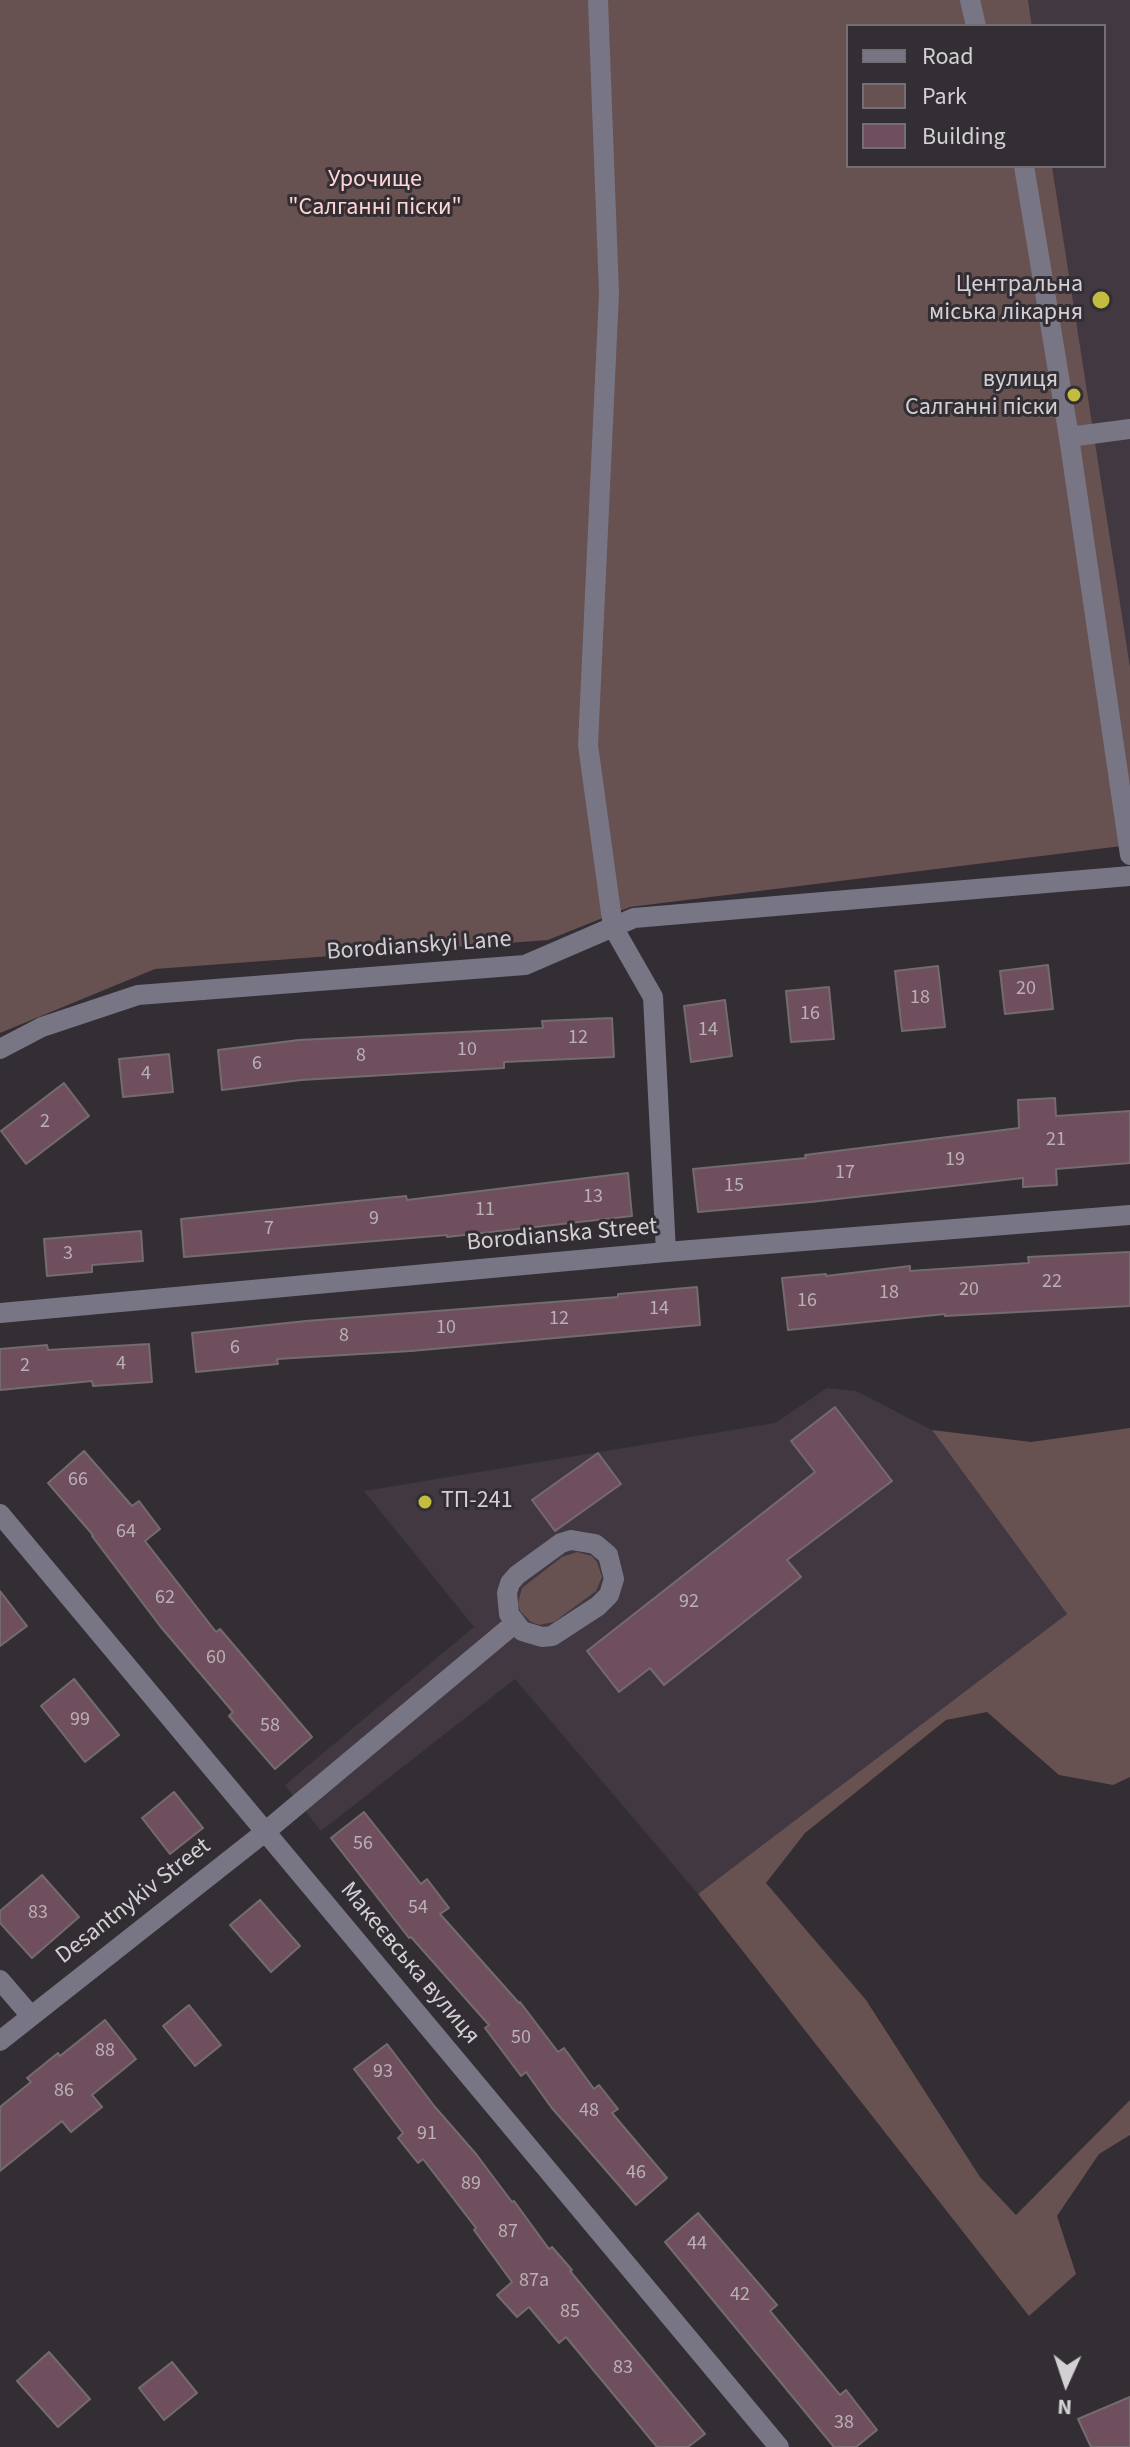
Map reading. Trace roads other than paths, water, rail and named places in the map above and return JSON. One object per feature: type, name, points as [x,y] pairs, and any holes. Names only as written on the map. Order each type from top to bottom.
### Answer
[{"type":"street","points":[[598,0],[609,293],[588,745],[613,927],[653,997],[666,1252]]},
{"type":"street","points":[[970,0],[976,24]]},
{"type":"street","points":[[1024,168],[1069,437],[1130,855]]},
{"type":"street","points":[[1069,437],[1130,429]]},
{"type":"street","name":"Borodianskyi Lane","points":[[0,1049],[42,1027],[138,995],[525,965],[634,918],[1130,876]]},
{"type":"street","name":"Borodianska Street","points":[[0,1313],[666,1252],[1130,1215]]},
{"type":"street","name":"Макеєвська вулиця","points":[[0,1514],[779,2447]]},
{"type":"street","points":[[571,1540],[595,1544],[608,1555],[614,1571],[613,1587],[598,1606],[552,1636],[531,1635],[514,1624],[509,1614],[507,1593],[517,1575],[561,1543],[571,1540]]},
{"type":"street","name":"Desantnykiv Street","points":[[0,2041],[265,1832],[514,1624]]},
{"type":"street","points":[[0,1980],[31,2016]]},
{"type":"place","name":"Центральна міська лікарня","points":[[1101,300]]},
{"type":"place","name":"вулиця Салганні піски","points":[[1074,395]]},
{"type":"place","name":"ТП-241","points":[[425,1502]]},
{"type":"park label","name":"Урочище \"Салганні піски\"","points":[[375,195]]}]
